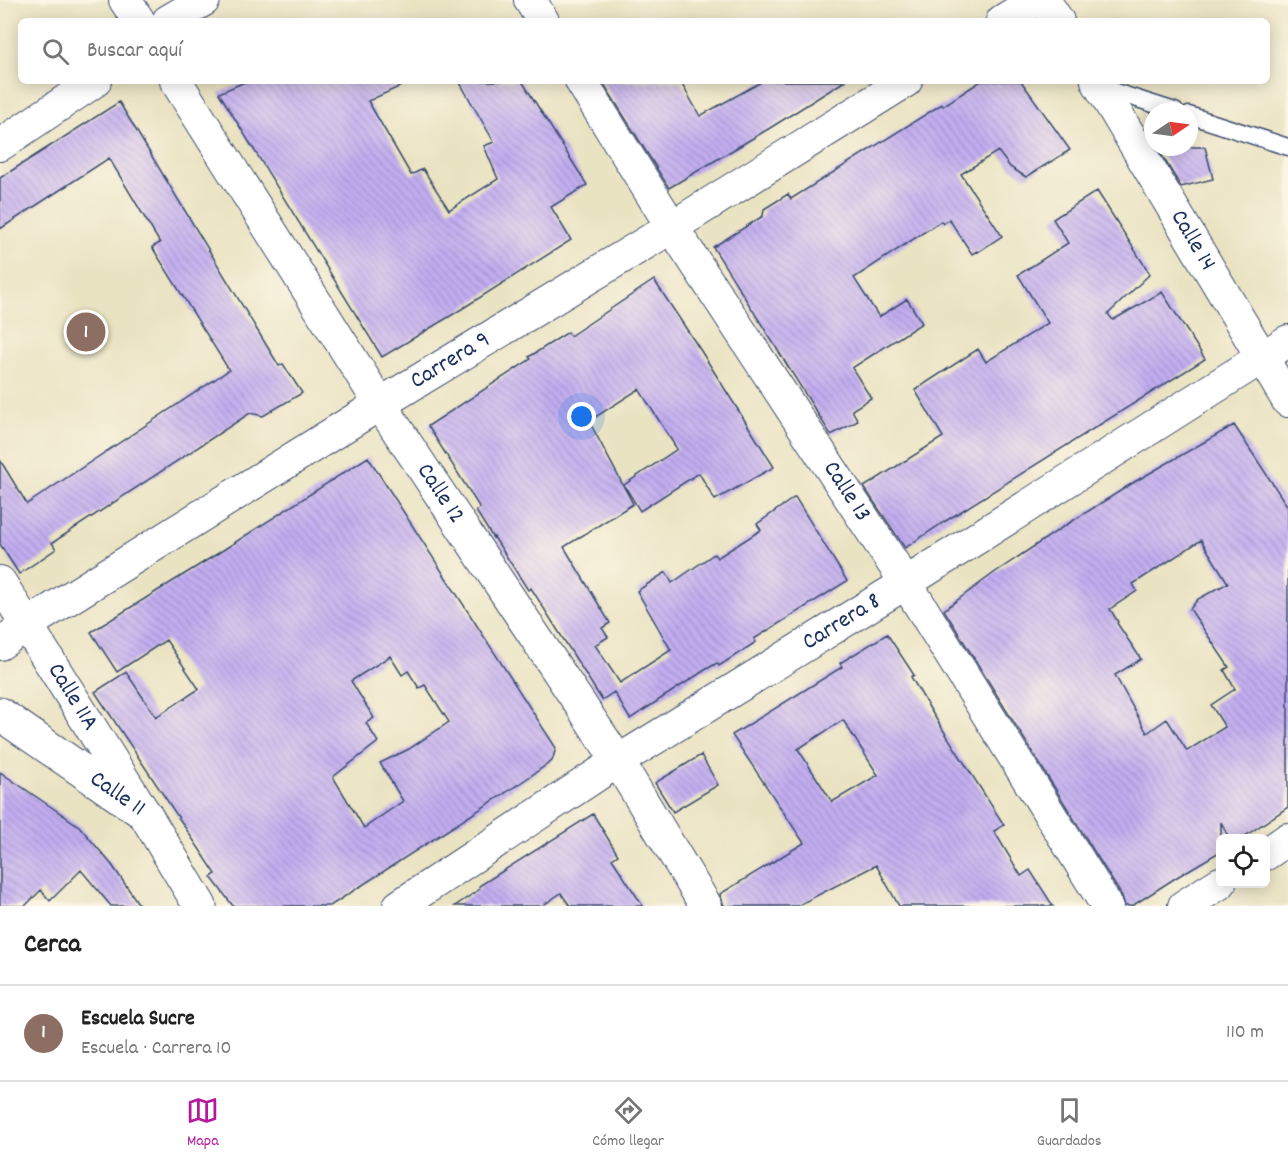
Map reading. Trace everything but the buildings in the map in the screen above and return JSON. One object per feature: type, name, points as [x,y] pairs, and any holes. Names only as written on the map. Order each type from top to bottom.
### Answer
[{"type":"main road","name":"Calle 11","points":[[0,714],[145,814],[201,906]]},
{"type":"street","points":[[125,0],[137,18]]},
{"type":"street","points":[[173,18],[204,0]]},
{"type":"street","points":[[530,0],[541,18]]},
{"type":"street","points":[[1007,18],[1036,0]]},
{"type":"street","points":[[1044,0],[1056,18]]},
{"type":"street","points":[[0,145],[91,84]]},
{"type":"street","name":"Calle 12","points":[[178,84],[380,404],[618,761],[706,906]]},
{"type":"street","name":"Calle 13","points":[[583,84],[672,226],[906,583],[1107,906]]},
{"type":"street","name":"Carrera 9","points":[[0,644],[28,624],[380,404],[901,84]]},
{"type":"street","name":"Calle 14","points":[[1100,85],[1288,401]]},
{"type":"street","name":"Carrera 8","points":[[399,906],[618,761],[906,583],[1288,341]]},
{"type":"street","name":"Calle 11A","points":[[0,582],[145,814]]},
{"type":"street","points":[[1270,851],[1288,839]]},
{"type":"street","points":[[1184,906],[1216,886]]},
{"type":"lane","points":[[1100,85],[1149,102]]},
{"type":"lane","points":[[1198,119],[1288,147]]},
{"type":"place","name":"Escuela Sucre","points":[[86,332]]}]
